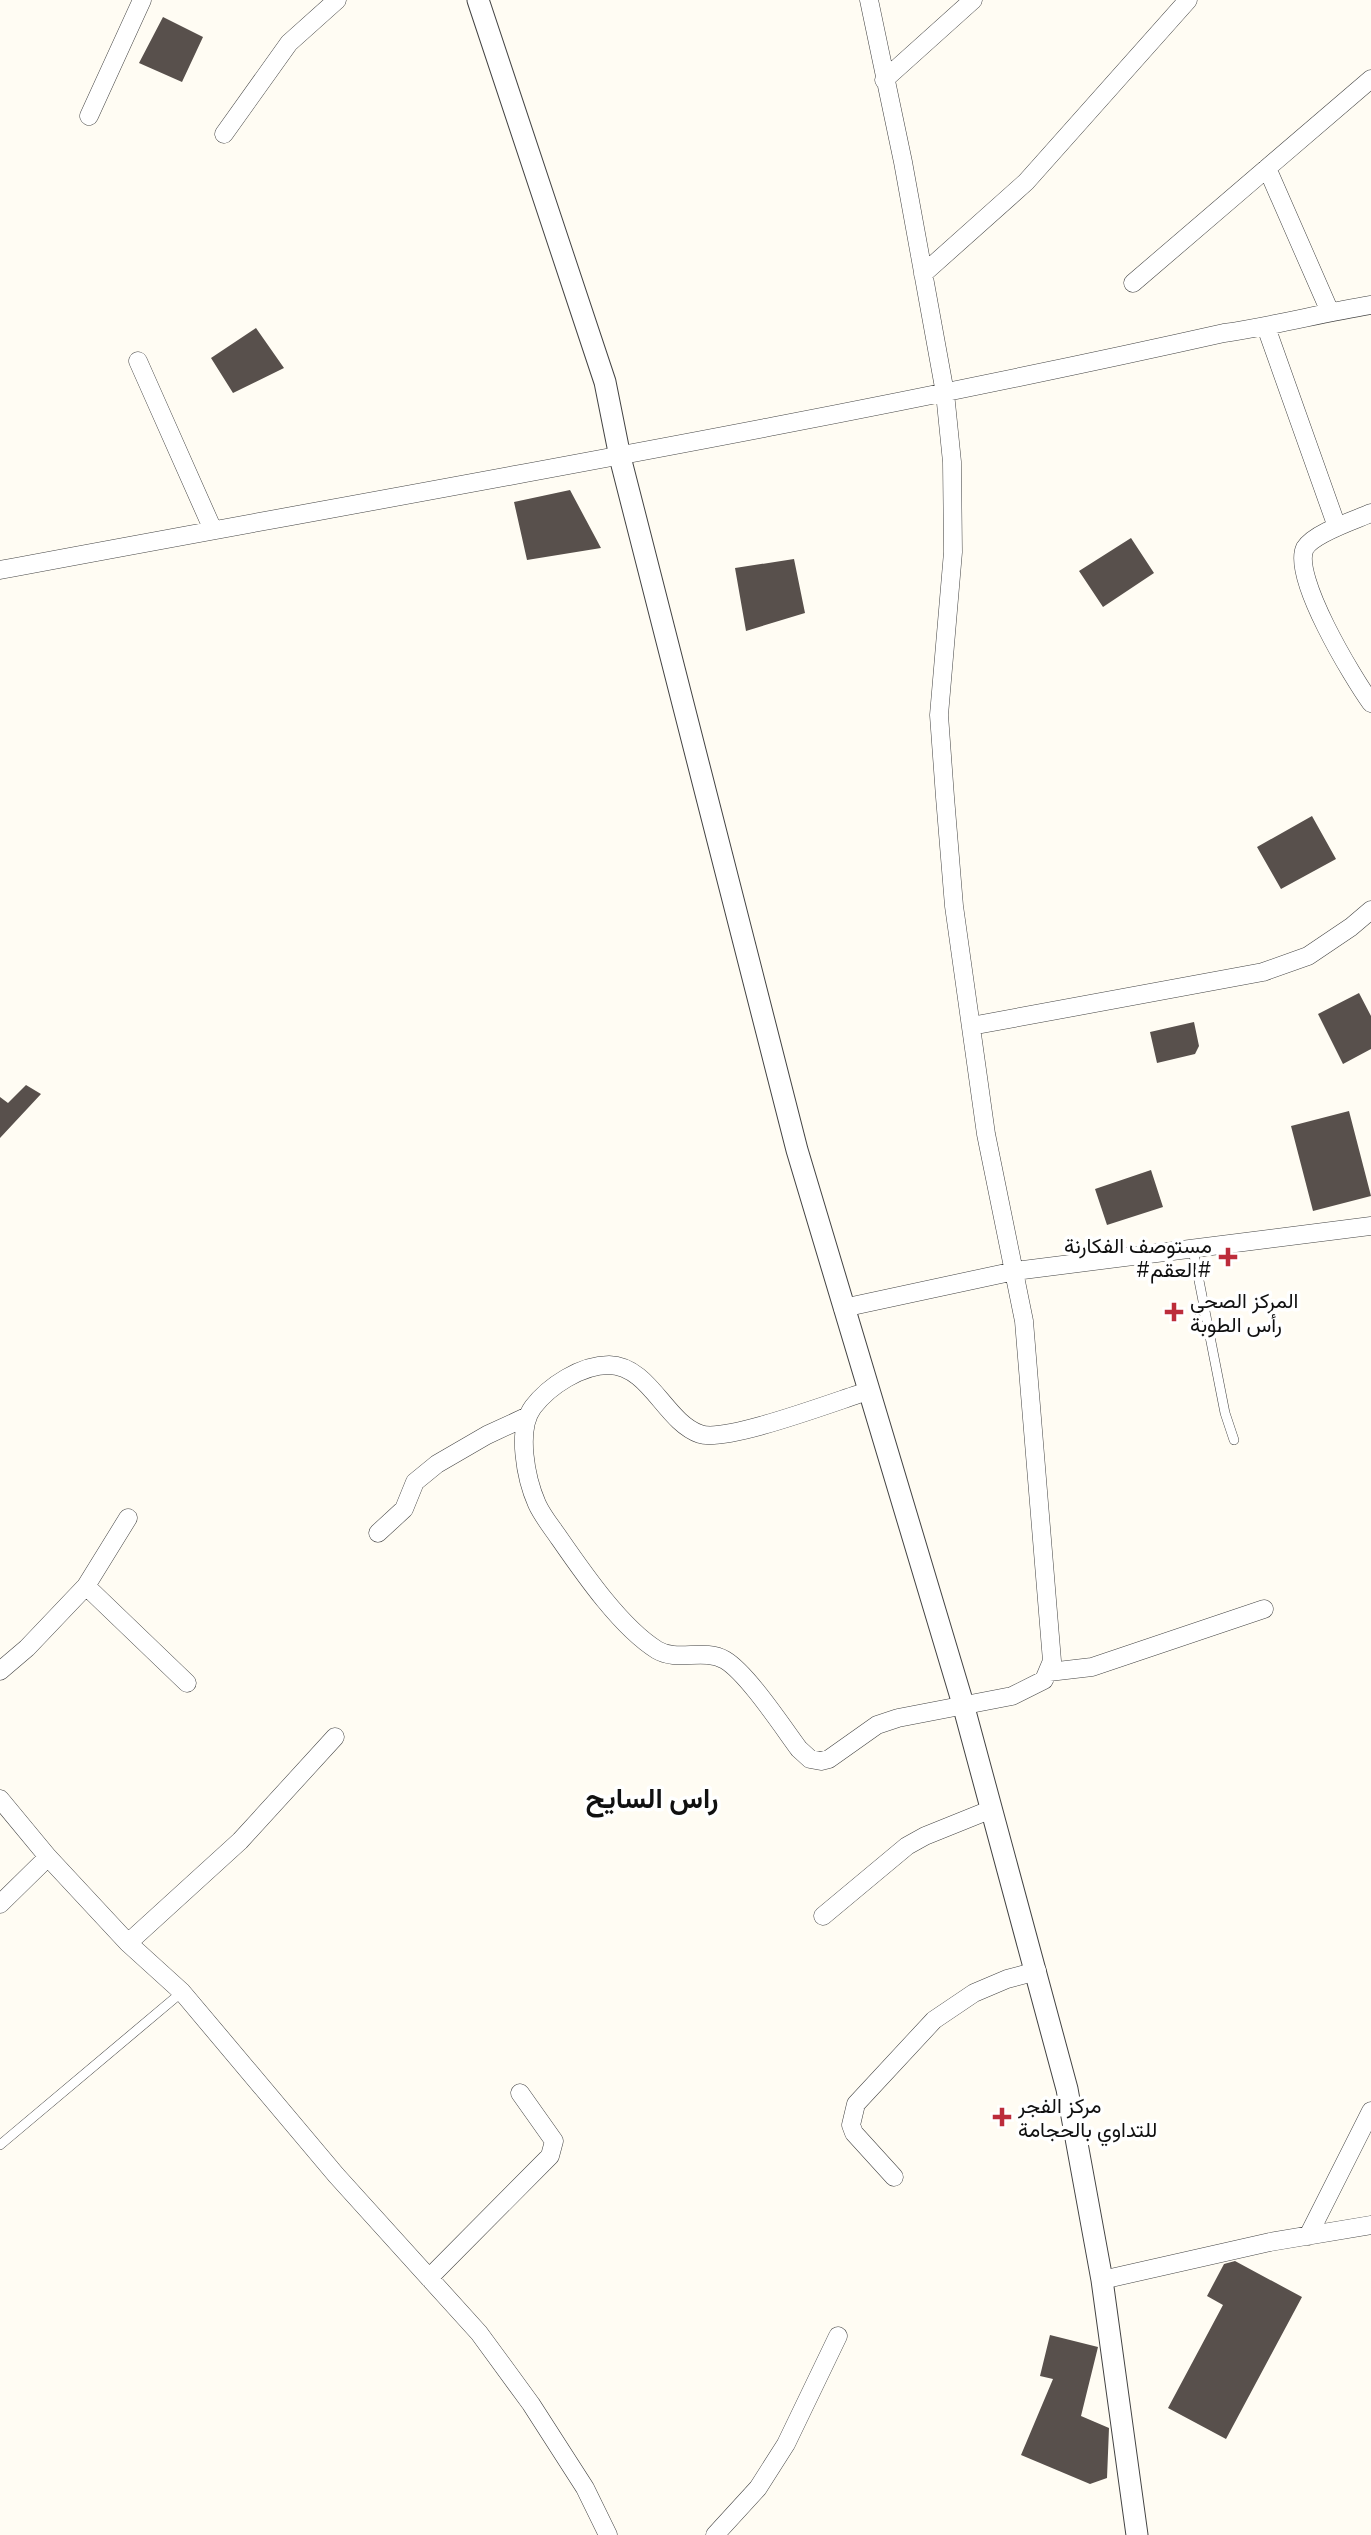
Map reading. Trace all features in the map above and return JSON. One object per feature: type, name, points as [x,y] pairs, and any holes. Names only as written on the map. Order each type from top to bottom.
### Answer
[{"type":"street","points":[[89,116],[142,0]]},
{"type":"street","points":[[224,134],[289,43],[337,0]]},
{"type":"street","points":[[478,0],[605,382],[620,457],[790,1124],[843,1308],[964,1704],[1037,1971],[1069,2100],[1102,2280],[1137,2535]]},
{"type":"street","points":[[526,1417],[524,1448],[529,1482],[538,1506],[603,1597],[644,1641],[661,1652],[701,1654],[725,1660],[741,1674],[799,1749],[810,1759],[829,1759],[877,1725],[887,1721],[1012,1696],[1044,1680],[1049,1672],[1052,1661],[1048,1600],[1024,1321],[986,1134],[954,906],[939,715],[953,552],[952,463],[945,393],[903,162],[869,0]]},
{"type":"street","points":[[884,80],[973,0]]},
{"type":"street","points":[[923,275],[1026,182],[1188,0]]},
{"type":"street","points":[[1133,283],[1371,79]]},
{"type":"street","points":[[1267,168],[1330,312]]},
{"type":"street","points":[[0,570],[620,457],[1371,305]]},
{"type":"street","points":[[1266,327],[1337,527]]},
{"type":"street","points":[[138,361],[213,530]]},
{"type":"street","points":[[1371,513],[1310,542],[1302,559],[1303,572],[1346,665],[1371,703]]},
{"type":"street","points":[[971,1026],[1263,972],[1308,957],[1371,911]]},
{"type":"street","points":[[843,1308],[1015,1271],[1371,1226]]},
{"type":"street","points":[[378,1533],[404,1509],[415,1482],[437,1464],[487,1435],[526,1417],[540,1397],[564,1380],[591,1368],[610,1365],[631,1370],[678,1419],[700,1434],[728,1435],[868,1391]]},
{"type":"street","points":[[0,1671],[27,1648],[86,1586],[128,1518]]},
{"type":"street","points":[[86,1586],[187,1683]]},
{"type":"street","points":[[1049,1672],[1091,1667],[1264,1609]]},
{"type":"street","points":[[128,1943],[240,1841],[335,1737]]},
{"type":"street","points":[[0,1799],[48,1857],[128,1943],[182,1992],[336,2175],[479,2333],[531,2404],[585,2488],[608,2535]]},
{"type":"street","points":[[823,1916],[907,1846],[992,1809]]},
{"type":"street","points":[[0,1904],[48,1857]]},
{"type":"street","points":[[894,2177],[854,2133],[851,2125],[856,2104],[934,2020],[974,1993],[1007,1979],[1037,1971]]},
{"type":"street","points":[[429,2278],[550,2156],[554,2141],[520,2093]]},
{"type":"street","points":[[1308,2236],[1371,2111]]},
{"type":"street","points":[[1102,2280],[1270,2242],[1371,2225]]},
{"type":"street","points":[[715,2535],[758,2488],[786,2444],[838,2336]]},
{"type":"lane","points":[[1193,1250],[1225,1412],[1234,1440]]},
{"type":"lane","points":[[0,2145],[182,1992]]},
{"type":"building","points":[[163,17],[203,37],[182,82],[139,63]]},
{"type":"building","points":[[256,328],[284,368],[233,393],[211,358]]},
{"type":"building","points":[[570,490],[601,548],[527,560],[514,502]]},
{"type":"building","points":[[1131,538],[1154,573],[1103,607],[1079,571]]},
{"type":"building","points":[[794,559],[805,613],[746,631],[735,568]]},
{"type":"building","points":[[1312,816],[1336,859],[1281,889],[1257,847]]},
{"type":"building","points":[[1359,993],[1371,1016],[1371,1049],[1343,1064],[1318,1014]]},
{"type":"building","points":[[1194,1022],[1199,1046],[1195,1054],[1157,1063],[1150,1032]]},
{"type":"building","points":[[26,1085],[41,1094],[0,1138],[0,1097],[8,1103]]},
{"type":"building","points":[[1349,1111],[1371,1196],[1313,1211],[1291,1126]]},
{"type":"building","points":[[1151,1170],[1163,1207],[1107,1225],[1095,1189]]},
{"type":"building","points":[[1235,2261],[1302,2297],[1226,2439],[1168,2408],[1223,2305],[1207,2296],[1224,2264]]},
{"type":"building","points":[[1050,2335],[1098,2347],[1081,2416],[1109,2428],[1107,2478],[1090,2484],[1021,2455],[1053,2379],[1040,2376]]},
{"type":"place","name":"مستوصف الفكارنة #العقم#","points":[[1228,1257]]},
{"type":"place","name":"المركز الصحي رأس الطوبة","points":[[1174,1312]]},
{"type":"place","name":"مركز الفجر للتداوي بالحجامة","points":[[1002,2117]]},
{"type":"district","name":"راس السايح","points":[[652,1798]]}]
